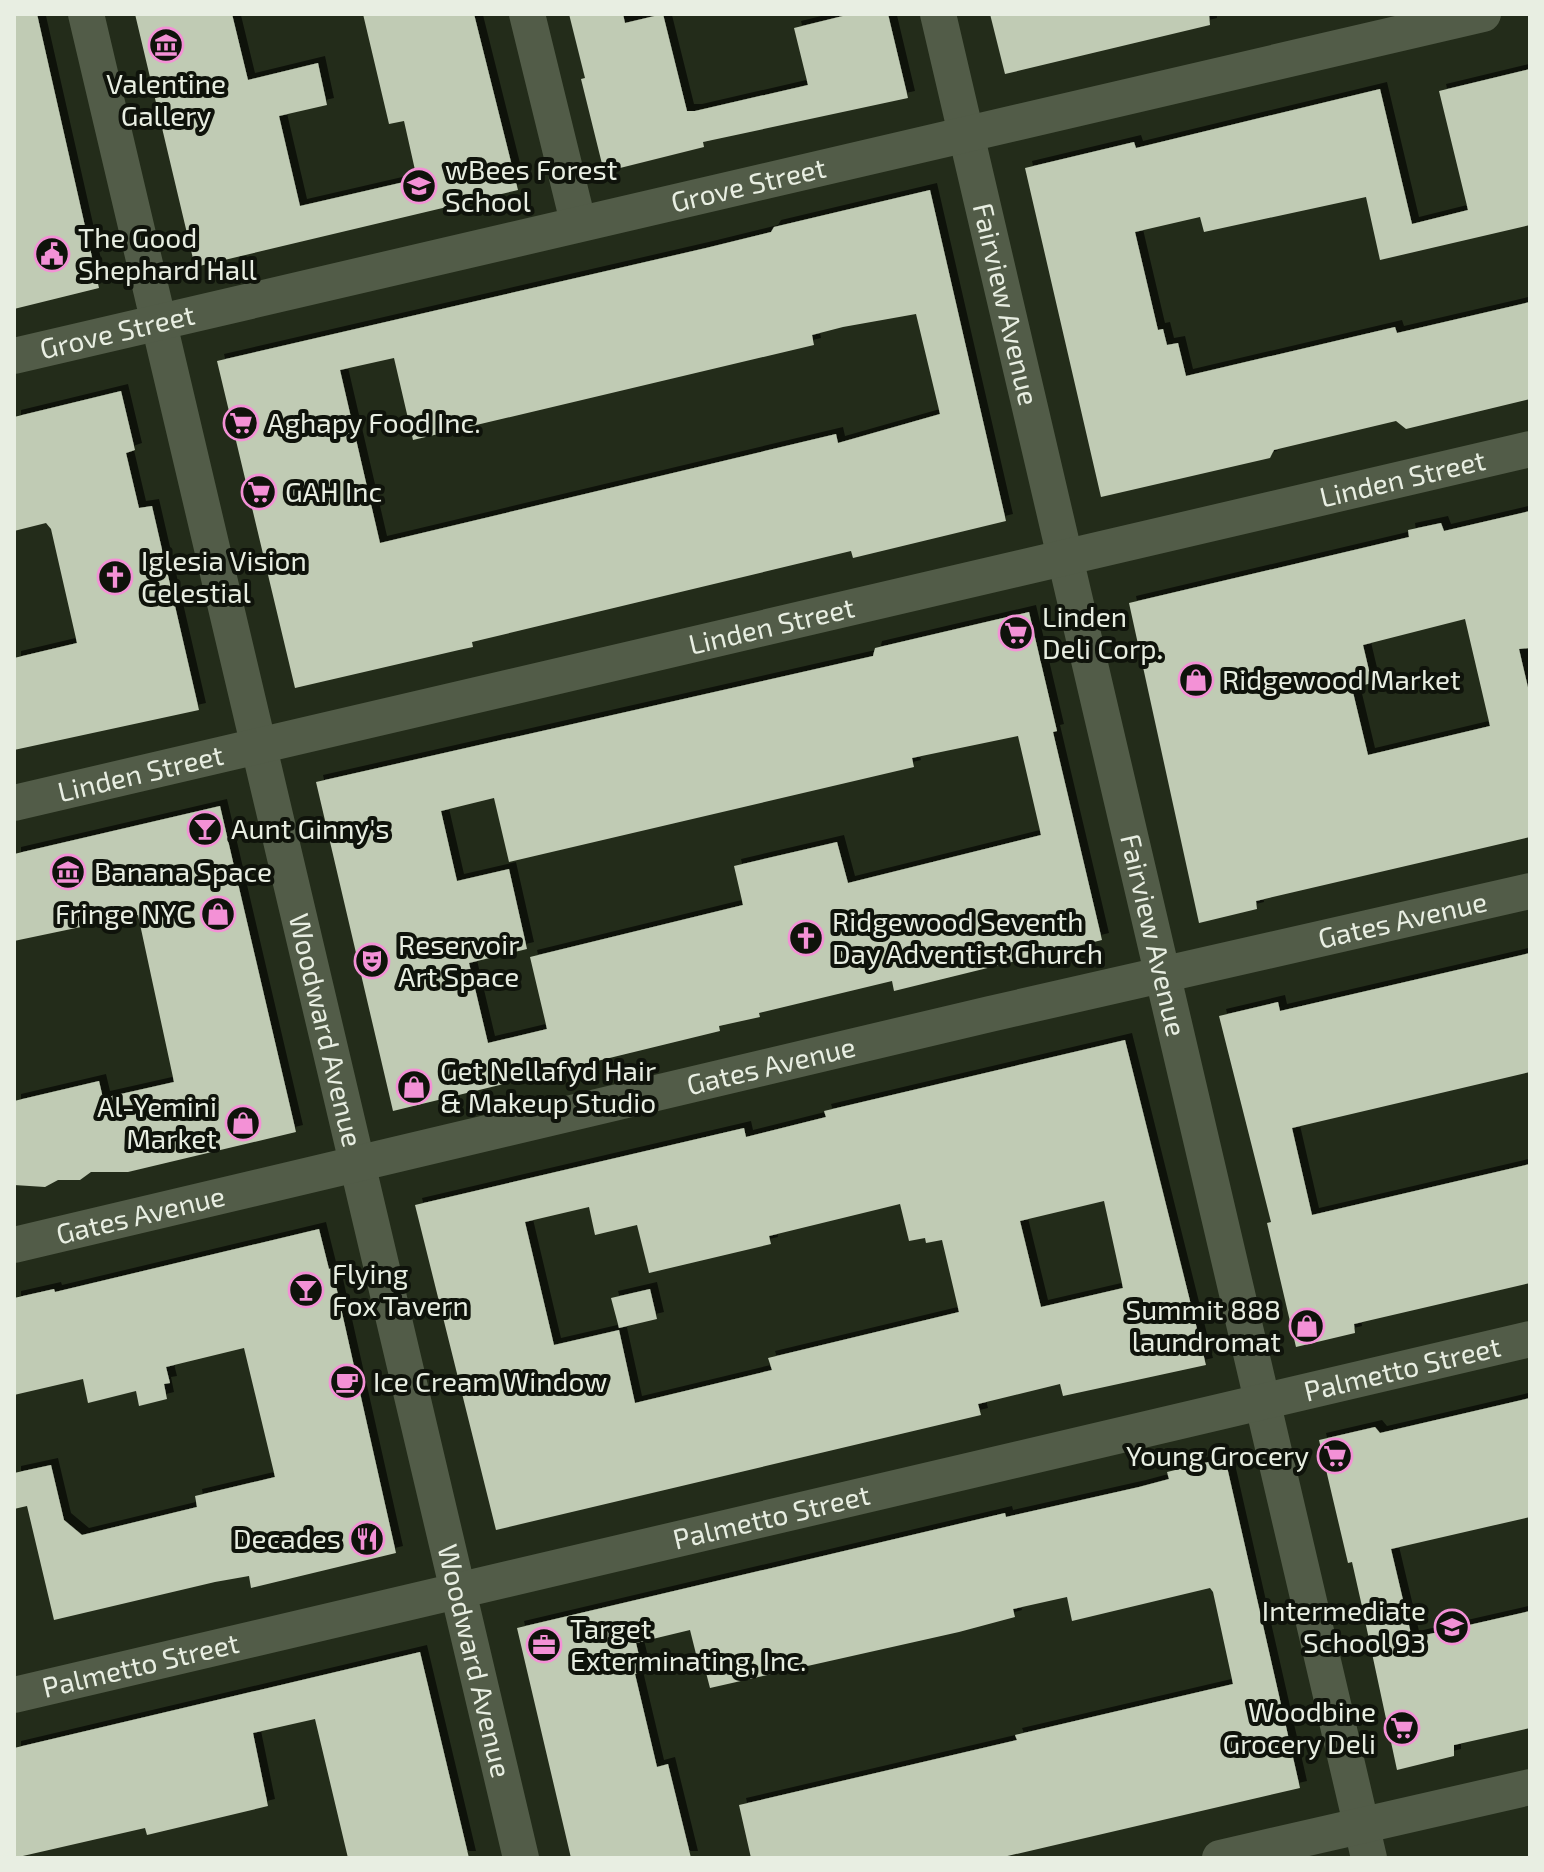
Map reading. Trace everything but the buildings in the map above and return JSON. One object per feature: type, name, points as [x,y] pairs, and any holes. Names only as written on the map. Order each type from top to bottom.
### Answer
[{"type":"street","name":"Woodward Avenue","points":[[86,14],[521,1858]]},
{"type":"street","points":[[527,14],[578,222]]},
{"type":"street","name":"Fairview Avenue","points":[[938,14],[1365,1842]]},
{"type":"street","name":"Grove Street","points":[[14,356],[578,222],[1483,14]]},
{"type":"street","name":"Linden Street","points":[[14,803],[1530,449]]},
{"type":"street","name":"Gates Avenue","points":[[14,1245],[1163,973],[1530,891]]},
{"type":"street","name":"Palmetto Street","points":[[14,1695],[1530,1339]]},
{"type":"street","points":[[1220,1858],[1365,1842],[1530,1787]]},
{"type":"place","name":"Valentine Gallery","points":[[166,45]]},
{"type":"place","name":"wBees Forest School","points":[[419,186]]},
{"type":"place","name":"The Good Shephard Hall","points":[[52,254]]},
{"type":"place","name":"Aghapy Food Inc.","points":[[241,423]]},
{"type":"place","name":"GAH Inc","points":[[259,492]]},
{"type":"place","name":"Iglesia Vision Celestial","points":[[115,577]]},
{"type":"place","name":"Linden Deli Corp.","points":[[1016,633]]},
{"type":"place","name":"Ridgewood Market","points":[[1196,680]]},
{"type":"place","name":"Aunt Ginny's","points":[[205,829]]},
{"type":"place","name":"Banana Space","points":[[68,872]]},
{"type":"place","name":"Fringe NYC","points":[[218,914]]},
{"type":"place","name":"Ridgewood Seventh Day Adventist Church","points":[[806,938]]},
{"type":"place","name":"Reservoir Art Space","points":[[372,961]]},
{"type":"place","name":"Get Nellafyd Hair & Makeup Studio","points":[[414,1087]]},
{"type":"place","name":"Al-Yemini Market","points":[[243,1123]]},
{"type":"place","name":"Flying Fox Tavern","points":[[306,1290]]},
{"type":"place","name":"Summit 888 laundromat","points":[[1307,1326]]},
{"type":"place","name":"Ice Cream Window","points":[[347,1382]]},
{"type":"place","name":"Young Grocery","points":[[1335,1456]]},
{"type":"place","name":"Decades","points":[[367,1539]]},
{"type":"place","name":"Intermediate School 93","points":[[1452,1627]]},
{"type":"place","name":"Target Exterminating, Inc.","points":[[544,1645]]},
{"type":"place","name":"Woodbine Grocery Deli","points":[[1402,1728]]}]
